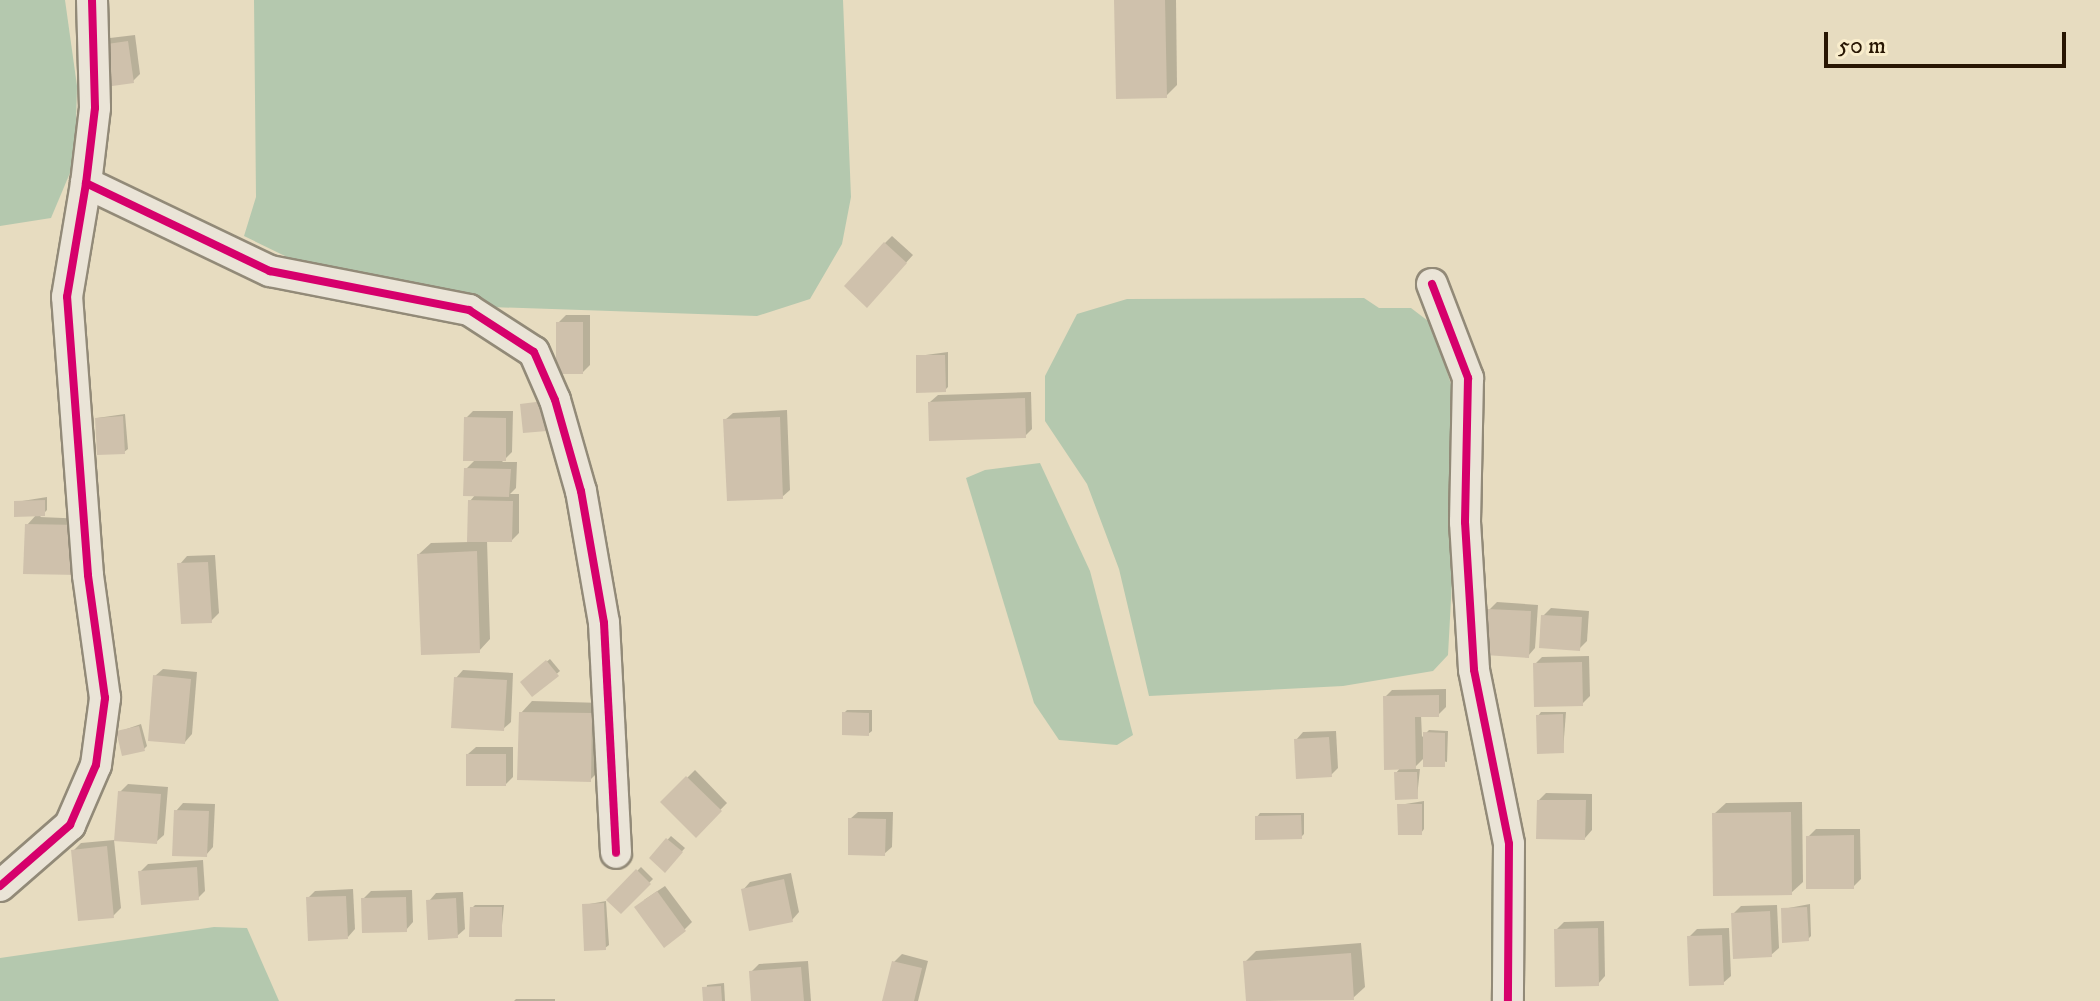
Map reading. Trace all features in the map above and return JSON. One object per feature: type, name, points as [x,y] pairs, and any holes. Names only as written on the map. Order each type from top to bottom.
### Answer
[{"type":"street","points":[[0,886],[70,825],[96,765],[105,698],[88,575],[67,297],[95,108],[92,0]]},
{"type":"street","points":[[86,183],[270,271],[469,310],[534,352],[555,400],[581,491],[604,623],[616,853]]},
{"type":"street","points":[[1432,284],[1468,378],[1465,522],[1474,670],[1509,844],[1508,1001]]},
{"type":"shaded area","points":[[0,0],[65,0],[77,86],[75,161],[51,218],[0,226]]},
{"type":"shaded area","points":[[254,0],[843,0],[851,197],[842,244],[810,299],[757,316],[491,307],[287,257],[244,236],[256,197]]},
{"type":"shaded area","points":[[1364,298],[1379,308],[1411,308],[1432,324],[1461,416],[1448,655],[1433,671],[1343,686],[1149,696],[1119,569],[1087,484],[1045,421],[1045,376],[1077,314],[1127,299]]},
{"type":"shaded area","points":[[1040,463],[1090,571],[1133,735],[1117,745],[1059,740],[1034,703],[966,478],[985,470]]},
{"type":"shaded area","points":[[214,927],[247,928],[279,1001],[0,1001],[0,958]]},
{"type":"building","points":[[1114,0],[1165,0],[1167,98],[1116,99]]},
{"type":"building","points":[[128,41],[134,83],[105,87],[100,45]]},
{"type":"building","points":[[884,242],[907,263],[867,308],[844,286]]},
{"type":"building","points":[[556,322],[583,322],[583,374],[556,374]]},
{"type":"building","points":[[916,355],[945,355],[946,392],[916,393]]},
{"type":"building","points":[[1025,398],[1026,438],[929,441],[928,402]]},
{"type":"building","points":[[544,401],[547,431],[523,433],[520,404]]},
{"type":"building","points":[[123,416],[125,454],[97,455],[95,418]]},
{"type":"building","points":[[464,417],[506,418],[506,461],[463,461]]},
{"type":"building","points":[[780,417],[783,499],[727,501],[723,419]]},
{"type":"building","points":[[464,468],[511,469],[509,497],[463,496]]},
{"type":"building","points":[[45,500],[45,516],[14,517],[14,501]]},
{"type":"building","points":[[468,500],[513,501],[512,542],[467,542]]},
{"type":"building","points":[[25,524],[80,525],[79,575],[23,574]]},
{"type":"building","points":[[477,551],[480,653],[421,655],[417,554]]},
{"type":"building","points":[[208,562],[212,623],[181,624],[177,563]]},
{"type":"building","points":[[1487,609],[1531,611],[1529,658],[1485,655]]},
{"type":"building","points":[[1541,615],[1582,617],[1580,651],[1539,648]]},
{"type":"building","points":[[546,660],[559,676],[532,697],[520,682]]},
{"type":"building","points":[[1582,662],[1583,706],[1534,707],[1533,663]]},
{"type":"building","points":[[153,675],[191,679],[185,744],[148,741]]},
{"type":"building","points":[[454,677],[507,680],[504,731],[451,728]]},
{"type":"building","points":[[1439,695],[1439,717],[1415,717],[1416,769],[1384,770],[1383,696]]},
{"type":"building","points":[[519,712],[592,713],[591,782],[517,780]]},
{"type":"building","points":[[842,712],[869,713],[869,736],[842,735]]},
{"type":"building","points":[[1563,714],[1564,753],[1537,754],[1536,715]]},
{"type":"building","points":[[139,726],[145,751],[122,756],[116,731]]},
{"type":"building","points":[[1423,732],[1445,733],[1445,767],[1423,767]]},
{"type":"building","points":[[1329,737],[1332,777],[1296,779],[1294,739]]},
{"type":"building","points":[[466,754],[506,754],[506,786],[466,786]]},
{"type":"building","points":[[1394,772],[1417,772],[1418,799],[1395,800]]},
{"type":"building","points":[[686,776],[722,811],[696,838],[660,802]]},
{"type":"building","points":[[118,791],[161,794],[157,844],[114,841]]},
{"type":"building","points":[[1537,800],[1586,800],[1585,840],[1536,839]]},
{"type":"building","points":[[1397,804],[1422,804],[1422,835],[1398,835]]},
{"type":"building","points":[[174,810],[209,811],[207,857],[172,856]]},
{"type":"building","points":[[1791,812],[1792,895],[1713,896],[1712,813]]},
{"type":"building","points":[[1301,815],[1302,839],[1255,840],[1255,816]]},
{"type":"building","points":[[848,818],[886,819],[885,856],[848,855]]},
{"type":"building","points":[[1854,835],[1854,889],[1806,889],[1806,836]]},
{"type":"building","points":[[666,838],[683,852],[665,873],[649,858]]},
{"type":"building","points":[[107,846],[114,918],[78,921],[71,850]]},
{"type":"building","points":[[197,867],[199,900],[141,905],[138,871]]},
{"type":"building","points":[[636,869],[651,884],[621,914],[606,900]]},
{"type":"building","points":[[784,879],[793,922],[749,931],[741,889]]},
{"type":"building","points":[[657,891],[686,931],[664,948],[634,907]]},
{"type":"building","points":[[346,896],[348,939],[308,941],[306,897]]},
{"type":"building","points":[[406,897],[407,932],[362,933],[361,898]]},
{"type":"building","points":[[456,898],[458,938],[428,940],[426,900]]},
{"type":"building","points":[[604,903],[606,950],[584,951],[582,904]]},
{"type":"building","points":[[470,907],[502,907],[502,937],[469,937]]},
{"type":"building","points":[[1807,907],[1809,941],[1782,943],[1781,908]]},
{"type":"building","points":[[1770,911],[1772,957],[1733,959],[1731,913]]},
{"type":"building","points":[[1598,928],[1599,986],[1555,987],[1554,929]]},
{"type":"building","points":[[1722,935],[1724,985],[1689,986],[1687,936]]},
{"type":"building","points":[[1351,953],[1354,1000],[1246,1001],[1243,961]]},
{"type":"building","points":[[892,961],[922,968],[914,1001],[882,1001]]},
{"type":"building","points":[[801,967],[804,1001],[751,1001],[749,971]]},
{"type":"building","points":[[721,986],[722,1001],[703,1001],[702,987]]},
{"type":"cycle path","points":[[92,0],[95,108],[86,183],[270,271],[469,310],[534,352],[555,400],[581,491],[604,623],[616,853]]},
{"type":"cycle path","points":[[0,886],[70,825],[96,765],[105,698],[88,575],[67,297],[86,183]]},
{"type":"cycle path","points":[[1432,284],[1468,378],[1465,522],[1474,670],[1509,844],[1508,1001]]}]
